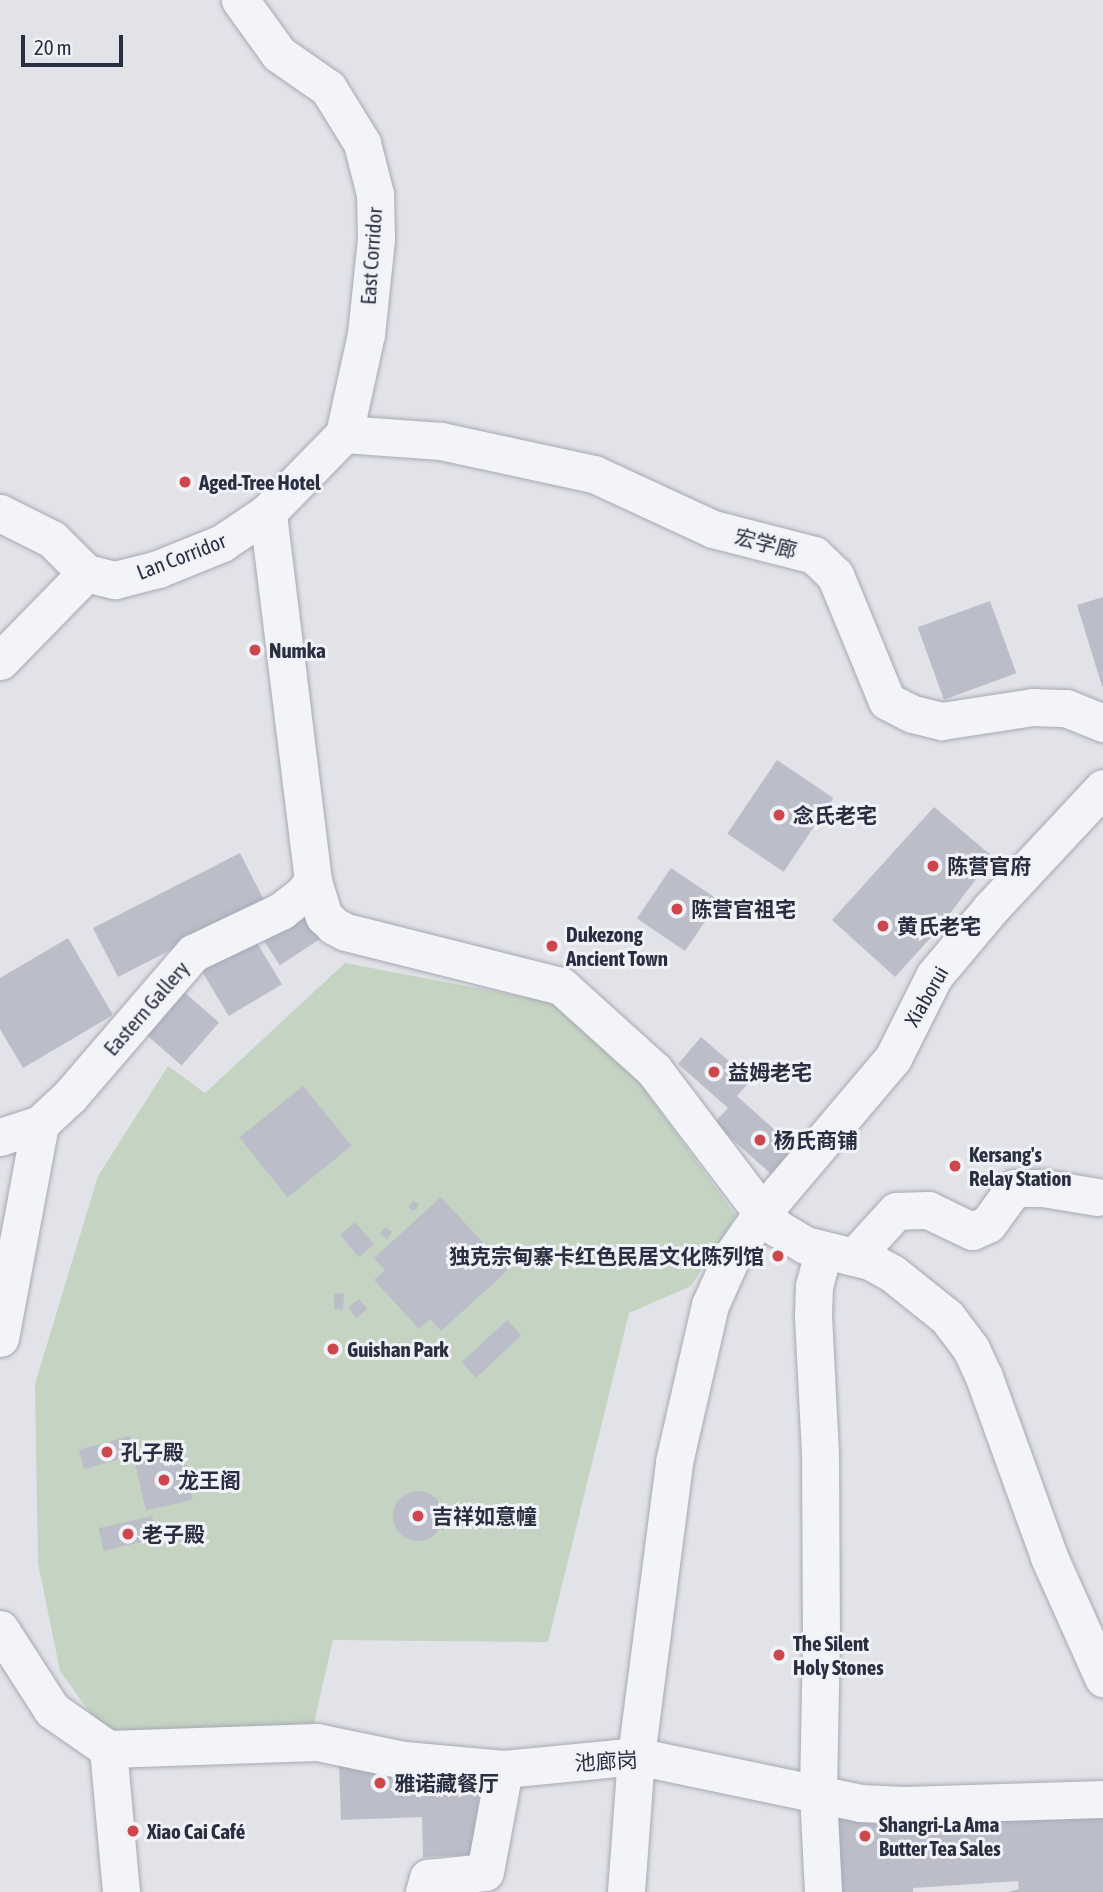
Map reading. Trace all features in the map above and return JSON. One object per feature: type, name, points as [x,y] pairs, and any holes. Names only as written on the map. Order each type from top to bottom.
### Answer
[{"type":"street","name":"East Corridor","points":[[240,0],[279,54],[328,89],[362,144],[375,194],[376,239],[366,334],[344,434]]},
{"type":"street","name":"Lan Corridor","points":[[86,573],[115,580],[158,569],[222,543],[268,512],[344,434]]},
{"type":"street","name":"宏学廊","points":[[344,434],[441,441],[594,474],[713,529],[814,555],[835,575],[887,701],[914,714],[942,722],[1033,707],[1066,708],[1103,723]]},
{"type":"street","points":[[268,512],[313,881],[324,916],[334,926],[346,932],[561,986],[654,1070],[762,1213],[790,1237],[892,1273],[947,1317],[971,1349],[995,1402],[1057,1578],[1103,1678]]},
{"type":"street","points":[[0,513],[52,540],[86,573],[0,662]]},
{"type":"street","name":"Xiaborui","points":[[626,1892],[636,1756],[674,1462],[710,1305],[732,1256],[762,1213],[893,1058],[934,976],[991,908],[1103,788]]},
{"type":"street","name":"Eastern Gallery","points":[[40,1124],[70,1096],[193,953],[281,911],[303,894],[313,881]]},
{"type":"street","points":[[0,1137],[40,1124],[0,1338]]},
{"type":"street","points":[[823,1892],[818,1793],[821,1543],[814,1286],[839,1254],[896,1211],[928,1210],[972,1231],[988,1224],[1014,1188],[1043,1188],[1097,1197]]},
{"type":"street","points":[[0,1629],[52,1710],[107,1749],[121,1892]]},
{"type":"street","name":"池廊岗","points":[[107,1749],[317,1742],[404,1760],[504,1769],[636,1756],[860,1803],[904,1805],[1103,1799]]},
{"type":"street","points":[[424,1892],[428,1878],[485,1872],[504,1769]]},
{"type":"green space","name":"Guishan Park","points":[[345,963],[561,1004],[640,1083],[736,1216],[691,1286],[629,1313],[548,1642],[333,1640],[313,1727],[104,1732],[60,1671],[38,1563],[35,1384],[98,1176],[168,1066],[205,1093]]},
{"type":"building","points":[[1103,597],[1103,686],[1102,686],[1077,605]]},
{"type":"building","points":[[990,601],[1016,673],[944,700],[918,627]]},
{"type":"building","name":"念氏老宅","points":[[777,760],[833,798],[784,872],[727,834]]},
{"type":"building","name":"陈营官府","points":[[934,807],[993,857],[935,933],[895,977],[832,920]]},
{"type":"building","points":[[240,853],[265,902],[118,977],[93,928]]},
{"type":"building","name":"陈营官祖宅","points":[[671,868],[719,900],[685,951],[637,919]]},
{"type":"building","points":[[303,900],[326,935],[280,965],[257,930]]},
{"type":"building","points":[[250,931],[282,984],[229,1016],[197,963]]},
{"type":"building","points":[[68,938],[113,1015],[23,1068],[0,1029],[0,978]]},
{"type":"building","points":[[176,985],[219,1022],[182,1065],[139,1028]]},
{"type":"building","points":[[701,1037],[751,1080],[737,1096],[805,1157],[782,1184],[714,1123],[728,1108],[678,1064]]},
{"type":"building","points":[[303,1086],[351,1146],[288,1197],[239,1138]]},
{"type":"building","points":[[441,1197],[508,1270],[441,1331],[430,1319],[419,1329],[374,1280],[385,1270],[374,1258]]},
{"type":"building","points":[[414,1201],[419,1205],[414,1211],[408,1207]]},
{"type":"building","points":[[355,1222],[374,1244],[359,1257],[340,1235]]},
{"type":"building","points":[[386,1227],[392,1232],[387,1239],[380,1233]]},
{"type":"building","points":[[334,1293],[344,1294],[343,1310],[334,1309]]},
{"type":"building","points":[[359,1299],[367,1309],[356,1318],[348,1308]]},
{"type":"building","points":[[507,1320],[521,1335],[476,1378],[462,1362]]},
{"type":"building","name":"孔子殿","points":[[130,1436],[135,1455],[84,1469],[79,1450]]},
{"type":"building","name":"龙王阁","points":[[181,1449],[193,1500],[146,1510],[134,1460]]},
{"type":"building","name":"吉祥如意幢","points":[[418,1491],[436,1498],[443,1516],[436,1534],[418,1541],[400,1534],[393,1516],[400,1498]]},
{"type":"building","name":"老子殿","points":[[152,1516],[157,1538],[104,1551],[98,1528]]},
{"type":"building","points":[[339,1765],[483,1775],[470,1855],[423,1857],[422,1817],[341,1820]]},
{"type":"building","points":[[1103,1806],[1103,1892],[1008,1892],[1019,1889],[1018,1881],[913,1888],[913,1892],[827,1892],[822,1807]]},
{"type":"place","name":"Aged-Tree Hotel","points":[[185,482]]},
{"type":"place","name":"Numka","points":[[255,650]]},
{"type":"place","name":"念氏老宅","points":[[779,815]]},
{"type":"place","name":"陈营官府","points":[[933,866]]},
{"type":"place","name":"陈营官祖宅","points":[[677,909]]},
{"type":"place","name":"黄氏老宅","points":[[883,926]]},
{"type":"place","name":"Dukezong Ancient Town","points":[[552,946]]},
{"type":"place","name":"益姆老宅","points":[[714,1072]]},
{"type":"place","name":"杨氏商铺","points":[[760,1140]]},
{"type":"place","name":"Kersang's Relay Station","points":[[955,1166]]},
{"type":"place","name":"独克宗甸寨卡红色民居文化陈列馆","points":[[778,1256]]},
{"type":"place","name":"Guishan Park","points":[[333,1349]]},
{"type":"place","name":"孔子殿","points":[[107,1452]]},
{"type":"place","name":"龙王阁","points":[[164,1480]]},
{"type":"place","name":"吉祥如意幢","points":[[418,1516]]},
{"type":"place","name":"老子殿","points":[[128,1534]]},
{"type":"place","name":"The Silent Holy Stones","points":[[779,1655]]},
{"type":"place","name":"雅诺藏餐厅","points":[[380,1783]]},
{"type":"place","name":"Xiao Cai Café","points":[[133,1831]]},
{"type":"place","name":"Shangri-La Ama Butter Tea Sales","points":[[865,1836]]}]
